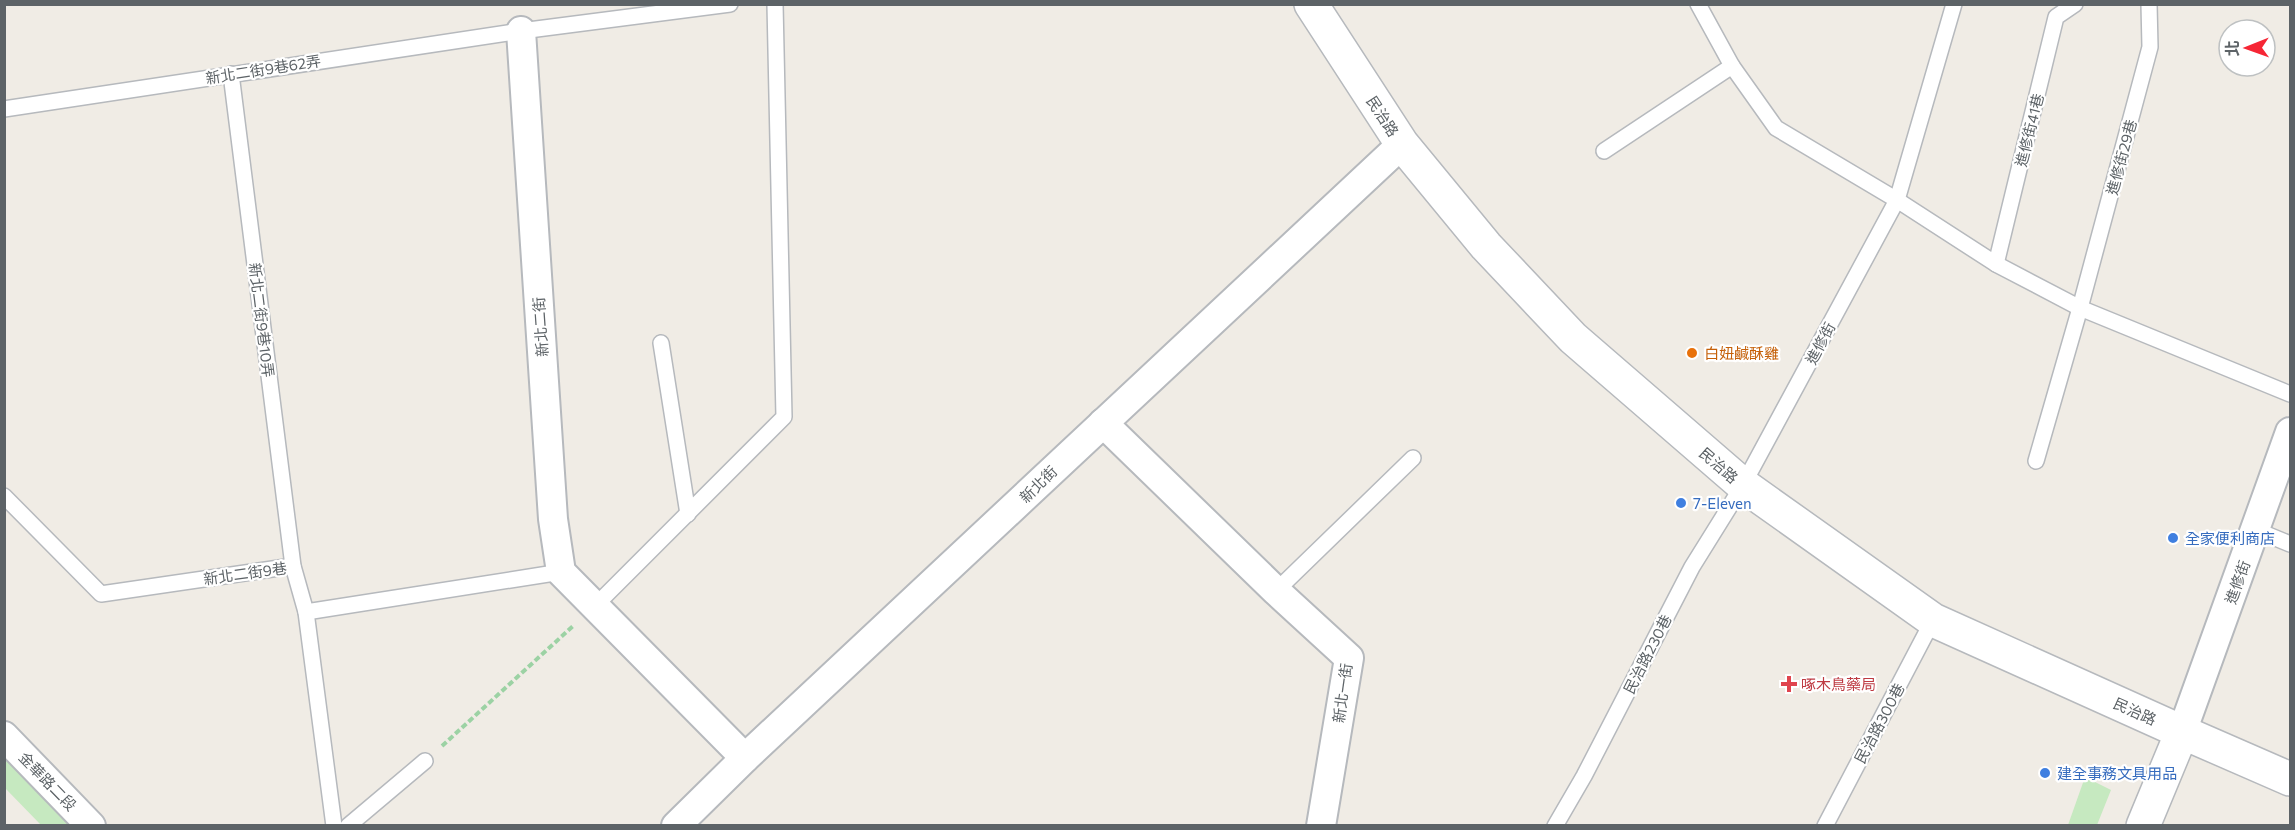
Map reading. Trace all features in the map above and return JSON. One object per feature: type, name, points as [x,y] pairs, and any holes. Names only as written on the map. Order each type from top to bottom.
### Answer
[{"type":"street","name":"民治路","points":[[1311,4],[1402,144],[1486,246],[1573,339],[1743,485],[1933,620],[2290,779]]},
{"type":"street","name":"新北二街","points":[[521,31],[552,507],[561,572]]},
{"type":"street","name":"新北街","points":[[676,825],[1402,144]]},
{"type":"street","name":"新北一街","points":[[1102,423],[1349,658],[1321,825]]},
{"type":"street","name":"進修街","points":[[2182,732],[2290,432]]},
{"type":"street","points":[[561,572],[745,758]]},
{"type":"street","points":[[2143,825],[2182,732]]},
{"type":"street","name":"金華路二段","points":[[4,736],[91,825]]},
{"type":"lane","points":[[521,31],[730,4]]},
{"type":"lane","points":[[594,607],[784,417],[775,4]]},
{"type":"lane","points":[[1698,4],[1732,66],[1776,128],[1897,200],[1996,264],[2080,308],[2290,394]]},
{"type":"lane","name":"進修街","points":[[1743,485],[1897,200],[1954,4]]},
{"type":"lane","name":"進修街41巷","points":[[1996,264],[2056,17],[2074,4]]},
{"type":"lane","name":"進修街29巷","points":[[2036,461],[2080,308],[2150,47],[2148,4]]},
{"type":"lane","name":"新北二街9巷62弄","points":[[4,109],[521,31]]},
{"type":"lane","points":[[1604,152],[1732,66]]},
{"type":"lane","name":"新北二街9巷10弄","points":[[231,74],[294,566]]},
{"type":"lane","points":[[662,343],[688,514]]},
{"type":"lane","points":[[1276,591],[1413,458]]},
{"type":"lane","name":"民治路230巷","points":[[1555,825],[1584,777],[1692,567],[1743,485]]},
{"type":"lane","name":"新北二街9巷","points":[[4,496],[101,594],[294,566],[306,612],[334,825]]},
{"type":"lane","points":[[2256,530],[2290,544]]},
{"type":"lane","points":[[306,612],[561,572]]},
{"type":"lane","name":"民治路300巷","points":[[1825,825],[1933,620]]},
{"type":"lane","points":[[348,825],[425,761]]},
{"type":"path","points":[[425,761],[594,607]]},
{"type":"green space","points":[[4,749],[79,825],[41,825],[5,788]]},
{"type":"green space","points":[[2085,777],[2111,790],[2097,825],[2068,825]]},
{"type":"place","name":"白妞鹹酥雞","points":[[1692,353]]},
{"type":"place","name":"7-Eleven","points":[[1681,503]]},
{"type":"place","name":"全家便利商店","points":[[2173,538]]},
{"type":"place","name":"啄木鳥藥局","points":[[1789,684]]},
{"type":"place","name":"建全事務文具用品","points":[[2045,773]]}]
